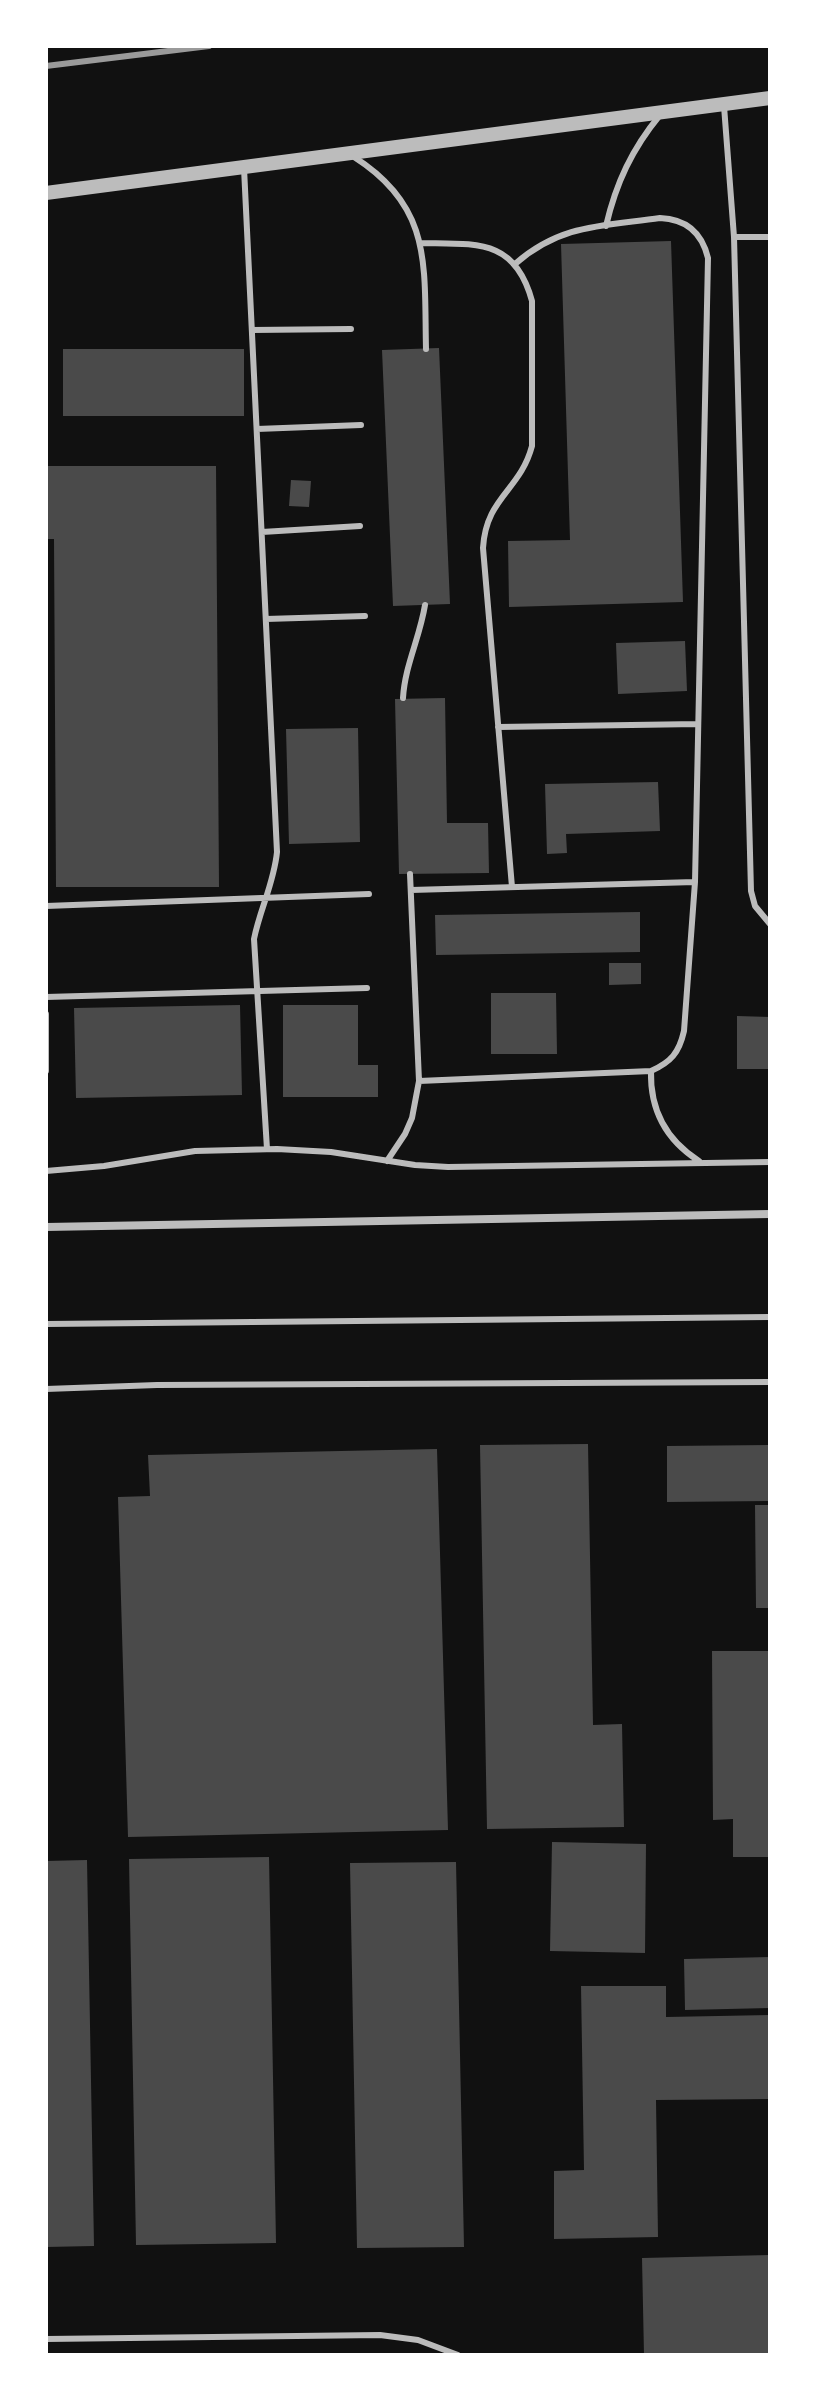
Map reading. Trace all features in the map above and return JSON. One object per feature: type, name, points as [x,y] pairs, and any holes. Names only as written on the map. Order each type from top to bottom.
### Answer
[{"type":"street","points":[[46,193],[770,98]]},
{"type":"street","points":[[46,1227],[770,1214]]},
{"type":"lane","points":[[724,104],[734,237],[751,891],[755,906],[770,924]]},
{"type":"lane","points":[[606,226],[620,177],[632,153],[662,112]]},
{"type":"lane","points":[[351,155],[371,167],[389,184],[411,216],[421,243],[426,349]]},
{"type":"lane","points":[[244,168],[277,852],[275,870],[254,939],[267,1149]]},
{"type":"lane","points":[[419,1081],[651,1071],[668,1064],[680,1049],[684,1031],[695,882],[708,258],[701,238],[672,219],[567,232],[548,239],[515,264]]},
{"type":"lane","points":[[734,237],[770,237]]},
{"type":"lane","points":[[421,243],[479,244],[499,251],[515,264],[527,281],[532,301],[532,446],[527,466],[490,513],[484,530],[483,548],[512,887]]},
{"type":"lane","points":[[252,330],[351,329]]},
{"type":"lane","points":[[257,429],[361,425]]},
{"type":"lane","points":[[262,532],[360,526]]},
{"type":"lane","points":[[403,698],[408,660],[420,630],[425,605]]},
{"type":"lane","points":[[266,619],[365,616]]},
{"type":"lane","points":[[498,727],[698,724]]},
{"type":"lane","points":[[387,1161],[408,1126],[419,1081],[410,874]]},
{"type":"lane","points":[[411,890],[695,882]]},
{"type":"lane","points":[[46,906],[369,894]]},
{"type":"lane","points":[[46,997],[367,988]]},
{"type":"lane","points":[[46,1014],[46,1071]]},
{"type":"lane","points":[[651,1071],[653,1100],[665,1129],[686,1153],[700,1162]]},
{"type":"lane","points":[[46,1171],[104,1166],[195,1151],[267,1149],[331,1152],[448,1167],[770,1162]]},
{"type":"lane","points":[[46,1324],[770,1317]]},
{"type":"lane","points":[[46,1389],[173,1385],[770,1382]]},
{"type":"lane","points":[[46,2339],[380,2335],[418,2340],[458,2355]]},
{"type":"building","points":[[671,241],[683,602],[509,607],[508,541],[570,540],[561,244]]},
{"type":"building","points":[[439,348],[450,604],[393,606],[382,350]]},
{"type":"building","points":[[63,349],[244,349],[244,416],[63,416]]},
{"type":"building","points":[[46,466],[216,466],[219,887],[56,887],[54,539],[46,539]]},
{"type":"building","points":[[291,480],[311,481],[309,507],[289,506]]},
{"type":"building","points":[[685,641],[687,691],[618,694],[616,643]]},
{"type":"building","points":[[445,698],[447,823],[488,823],[489,873],[399,874],[395,699]]},
{"type":"building","points":[[358,728],[360,842],[289,844],[286,729]]},
{"type":"building","points":[[658,782],[660,831],[566,834],[567,853],[547,854],[545,784]]},
{"type":"building","points":[[640,912],[640,952],[436,955],[435,915]]},
{"type":"building","points":[[609,963],[641,963],[641,984],[609,985]]},
{"type":"building","points":[[491,993],[556,993],[557,1054],[491,1054]]},
{"type":"building","points":[[240,1005],[242,1095],[76,1098],[74,1008]]},
{"type":"building","points":[[283,1005],[358,1005],[358,1065],[378,1065],[378,1097],[283,1097]]},
{"type":"building","points":[[737,1016],[770,1017],[770,1069],[737,1069]]},
{"type":"building","points":[[588,1444],[593,1725],[622,1724],[624,1827],[487,1829],[480,1445]]},
{"type":"building","points":[[770,1445],[770,1501],[667,1502],[667,1446]]},
{"type":"building","points":[[437,1449],[448,1830],[128,1837],[118,1497],[150,1496],[148,1455]]},
{"type":"building","points":[[755,1505],[770,1505],[770,1608],[756,1608]]},
{"type":"building","points":[[712,1651],[770,1651],[770,1857],[733,1857],[733,1819],[713,1820]]},
{"type":"building","points":[[552,1842],[646,1844],[645,1953],[550,1951]]},
{"type":"building","points":[[269,1857],[276,2243],[136,2245],[129,1859]]},
{"type":"building","points":[[87,1860],[94,2246],[46,2247],[46,1861]]},
{"type":"building","points":[[456,1862],[464,2247],[357,2248],[350,1863]]},
{"type":"building","points":[[770,1957],[770,2008],[685,2010],[684,1959]]},
{"type":"building","points":[[581,1986],[666,1986],[666,2017],[770,2015],[770,2099],[656,2100],[658,2237],[554,2239],[554,2171],[584,2170]]},
{"type":"building","points":[[770,2255],[770,2355],[644,2355],[642,2258]]},
{"type":"railway","points":[[46,66],[209,46]]}]
